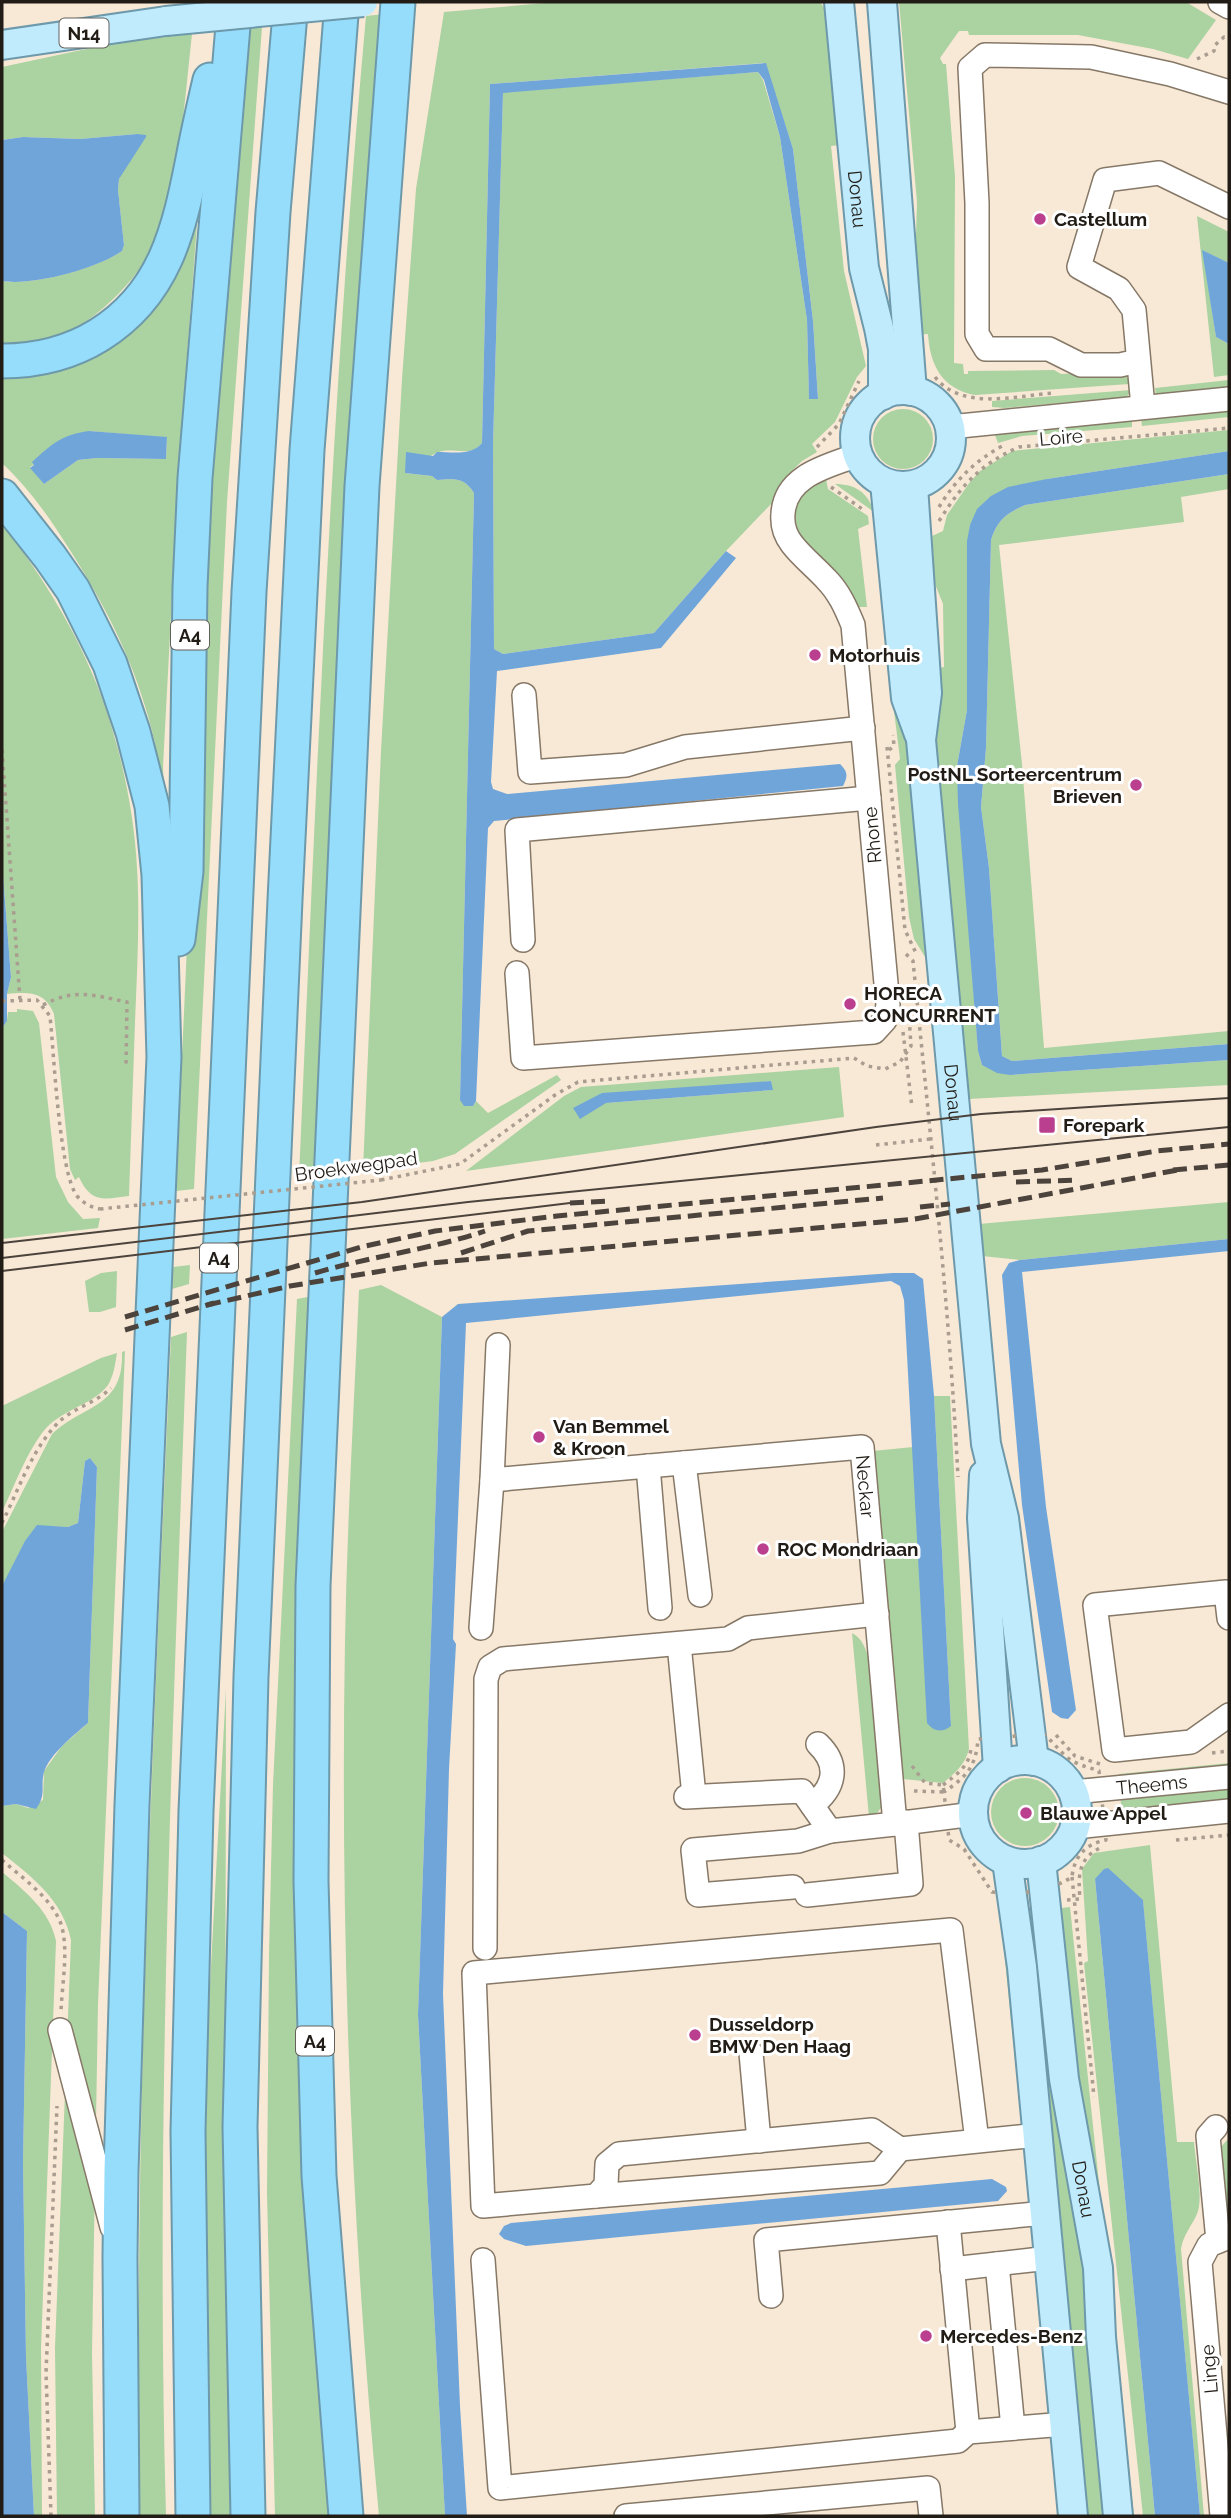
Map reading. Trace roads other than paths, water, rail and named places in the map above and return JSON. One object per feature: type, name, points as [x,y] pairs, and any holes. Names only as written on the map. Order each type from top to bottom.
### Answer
[{"type":"highway","points":[[2,361],[40,358],[81,345],[110,328],[149,291],[170,250],[185,203],[229,2]]},
{"type":"highway","name":"A4","points":[[164,1057],[186,871],[190,587],[195,478],[235,2]]},
{"type":"highway","name":"A4","points":[[193,2516],[188,2131],[197,1783],[250,578],[273,212],[291,2]]},
{"type":"highway","points":[[248,2516],[240,2127],[251,1676],[307,450],[342,2]]},
{"type":"highway","name":"A4","points":[[346,2516],[318,2148],[310,1869],[313,1586],[362,486],[395,38],[400,2]]},
{"type":"highway","name":"A4","points":[[2,496],[73,590],[110,664],[133,732],[152,806],[159,875],[164,1057],[132,1805],[120,2258],[122,2516]]},
{"type":"main road","name":"N14","points":[[2,45],[166,21],[363,2]]},
{"type":"main road","name":"Donau","points":[[839,2],[864,268],[881,335],[883,395]]},
{"type":"main road","name":"Donau","points":[[882,2],[912,391]]},
{"type":"main road","points":[[897,390],[912,391],[927,396],[939,406],[950,427],[951,446],[944,464],[931,478],[913,486],[899,486],[885,483],[872,475],[858,455],[855,434],[866,408],[883,395],[897,390]]},
{"type":"main road","name":"Donau","points":[[885,483],[906,698],[921,740]]},
{"type":"main road","name":"Donau","points":[[913,486],[927,693],[921,740],[986,1444],[982,1518],[984,1740],[998,1768]]},
{"type":"main road","name":"Donau","points":[[986,1444],[1004,1518],[1032,1748]]},
{"type":"main road","points":[[1032,1748],[1073,1792],[1077,1809],[1075,1827],[1063,1848],[1041,1861],[1018,1864],[990,1850],[960,1816],[998,1768],[1015,1762],[1032,1748]]},
{"type":"main road","name":"Donau","points":[[1007,1860],[1022,1967],[1073,2516]]},
{"type":"main road","name":"Donau","points":[[1041,1861],[1064,2079],[1098,2268],[1101,2337],[1118,2516]]},
{"type":"street","points":[[1220,2],[1229,6]]},
{"type":"street","points":[[1138,361],[1120,365],[1081,365],[1049,349],[986,348],[977,334],[977,203],[970,68],[985,55],[1091,57],[1229,92]]},
{"type":"street","points":[[1143,407],[1134,310],[1119,289],[1079,267],[1105,180],[1159,173],[1229,208]]},
{"type":"street","name":"Loire","points":[[950,427],[1229,399]]},
{"type":"street","name":"Rhone","points":[[517,973],[523,1058],[874,1032],[885,1020],[888,1005],[853,625],[844,602],[787,538],[782,516],[787,497],[800,480],[858,455]]},
{"type":"street","points":[[524,695],[530,772],[626,765],[685,747],[863,728]]},
{"type":"street","points":[[523,940],[517,830],[869,798]]},
{"type":"street","points":[[481,1628],[492,1480],[498,1345]]},
{"type":"street","name":"Neckar","points":[[492,1480],[862,1447],[891,1789],[911,1884],[698,1895],[693,1850],[798,1841],[830,1831]]},
{"type":"street","points":[[684,1462],[700,1595]]},
{"type":"street","points":[[648,1466],[660,1608]]},
{"type":"street","points":[[1229,1618],[1226,1592],[1095,1605],[1114,1750],[1191,1742],[1229,1715]]},
{"type":"street","points":[[485,1948],[486,1679],[490,1667],[503,1659],[728,1639],[748,1628],[877,1614]]},
{"type":"street","points":[[679,1644],[690,1797],[802,1791],[830,1831],[960,1816]]},
{"type":"street","points":[[811,1805],[820,1799],[830,1786],[832,1775],[831,1761],[818,1744]]},
{"type":"street","name":"Theems","points":[[1073,1792],[1229,1777]]},
{"type":"street","name":"Theems","points":[[1075,1827],[1107,1835],[1229,1811]]},
{"type":"street","points":[[901,2149],[880,2173],[483,2206],[474,1973],[951,1930],[977,2141]]},
{"type":"street","points":[[60,2031],[120,2258]]},
{"type":"street","points":[[751,2053],[759,2141]]},
{"type":"street","points":[[1216,2127],[1208,2136],[1223,2239]]},
{"type":"street","points":[[596,2196],[606,2185],[607,2164],[619,2154],[872,2130],[901,2149],[1038,2135]]},
{"type":"street","points":[[771,2296],[766,2240],[1045,2213]]},
{"type":"street","points":[[948,2222],[968,2432]]},
{"type":"street","name":"Linge","points":[[1222,2516],[1200,2262],[1209,2245],[1223,2239]]},
{"type":"street","points":[[952,2269],[1049,2258]]},
{"type":"street","points":[[483,2260],[500,2487],[958,2441],[968,2432],[1065,2424]]},
{"type":"street","points":[[997,2264],[1013,2428]]},
{"type":"street","points":[[626,2516],[928,2488],[931,2516]]},
{"type":"water","points":[[766,63],[793,149],[813,321],[818,399],[809,399],[807,320],[780,137],[764,80],[758,72],[503,93],[493,445],[494,649],[503,654],[654,633],[726,551],[736,558],[661,648],[497,671],[491,782],[493,789],[507,794],[840,764],[846,772],[846,779],[843,786],[494,821],[488,828],[476,1101],[473,1106],[464,1106],[460,1100],[474,493],[458,480],[437,480],[432,476],[405,473],[406,452],[433,456],[437,452],[467,452],[482,443],[490,84]]},
{"type":"water","points":[[137,134],[146,137],[119,179],[124,245],[122,251],[97,264],[64,275],[30,281],[2,281],[2,140],[23,137],[80,139]]},
{"type":"water","points":[[1202,250],[1229,263],[1229,344],[1216,337]]},
{"type":"water","points":[[89,431],[167,437],[166,459],[78,460],[44,484],[30,468],[34,465],[32,462],[57,441]]},
{"type":"water","points":[[1229,451],[1229,474],[1025,505],[1008,514],[1000,522],[991,540],[986,748],[981,807],[989,868],[1002,1056],[1012,1061],[1229,1044],[1229,1060],[1010,1075],[997,1073],[982,1065],[978,1051],[958,804],[957,766],[967,710],[967,541],[970,525],[977,509],[991,496],[1008,487]]},
{"type":"water","points":[[2,863],[11,977],[7,994],[7,1021],[2,1028]]},
{"type":"water","points":[[771,1081],[773,1090],[606,1103],[580,1119],[573,1108],[602,1093]]},
{"type":"water","points":[[1229,1239],[1229,1251],[1022,1272],[1046,1507],[1076,1710],[1068,1719],[1061,1718],[1052,1712],[1022,1505],[1002,1275],[1009,1263],[1020,1260]]},
{"type":"water","points":[[914,1273],[923,1279],[934,1396],[951,1726],[944,1730],[935,1730],[927,1723],[904,1300],[900,1286],[891,1281],[466,1323],[453,1639],[456,1644],[449,1769],[443,1994],[467,2516],[445,2516],[418,2015],[442,1317],[458,1304]]},
{"type":"water","points":[[90,1458],[97,1467],[88,1723],[51,1758],[44,1772],[43,1790],[36,1809],[16,1804],[2,1806],[2,1586],[25,1541],[37,1525],[68,1527],[78,1523],[85,1461]]},
{"type":"water","points":[[1108,1868],[1143,1900],[1200,2516],[1155,2516],[1095,1879]]},
{"type":"water","points":[[2,1912],[27,1931],[23,2163],[26,2357],[34,2516],[2,2516]]},
{"type":"water","points":[[992,2179],[1006,2187],[1007,2191],[998,2201],[526,2246],[504,2239],[499,2234],[504,2226],[511,2223]]},
{"type":"tram line","points":[[2,1243],[362,1202],[981,1114],[1229,1098]]},
{"type":"tram line","points":[[2,1258],[468,1202],[1229,1127]]},
{"type":"tram line","points":[[2,1271],[570,1203]]},
{"type":"railway","points":[[125,1317],[361,1247],[435,1231],[557,1216],[1042,1170],[1157,1151],[1229,1144]]},
{"type":"railway","points":[[1173,1170],[1229,1165]]},
{"type":"railway","points":[[207,1305],[290,1286],[431,1263],[915,1219],[1183,1169]]},
{"type":"railway","points":[[1016,1182],[1079,1180]]},
{"type":"railway","points":[[461,1253],[528,1231],[883,1198]]},
{"type":"railway","points":[[570,1203],[611,1201]]},
{"type":"railway","points":[[920,1207],[950,1204]]},
{"type":"railway","points":[[315,1273],[485,1231]]},
{"type":"railway","points":[[125,1330],[214,1303]]},
{"type":"place","name":"Castellum","points":[[1040,219]]},
{"type":"place","name":"Motorhuis","points":[[815,655]]},
{"type":"place","name":"PostNL Sorteercentrum Brieven","points":[[1136,785]]},
{"type":"place","name":"HORECA CONCURRENT","points":[[850,1004]]},
{"type":"place","name":"Forepark","points":[[1047,1125]]},
{"type":"place","name":"Van Bemmel & Kroon","points":[[539,1437]]},
{"type":"place","name":"ROC Mondriaan","points":[[763,1549]]},
{"type":"place","name":"Blauwe Appel","points":[[1026,1813]]},
{"type":"place","name":"Dusseldorp BMW Den Haag","points":[[695,2035]]},
{"type":"place","name":"Mercedes-Benz","points":[[926,2336]]}]
